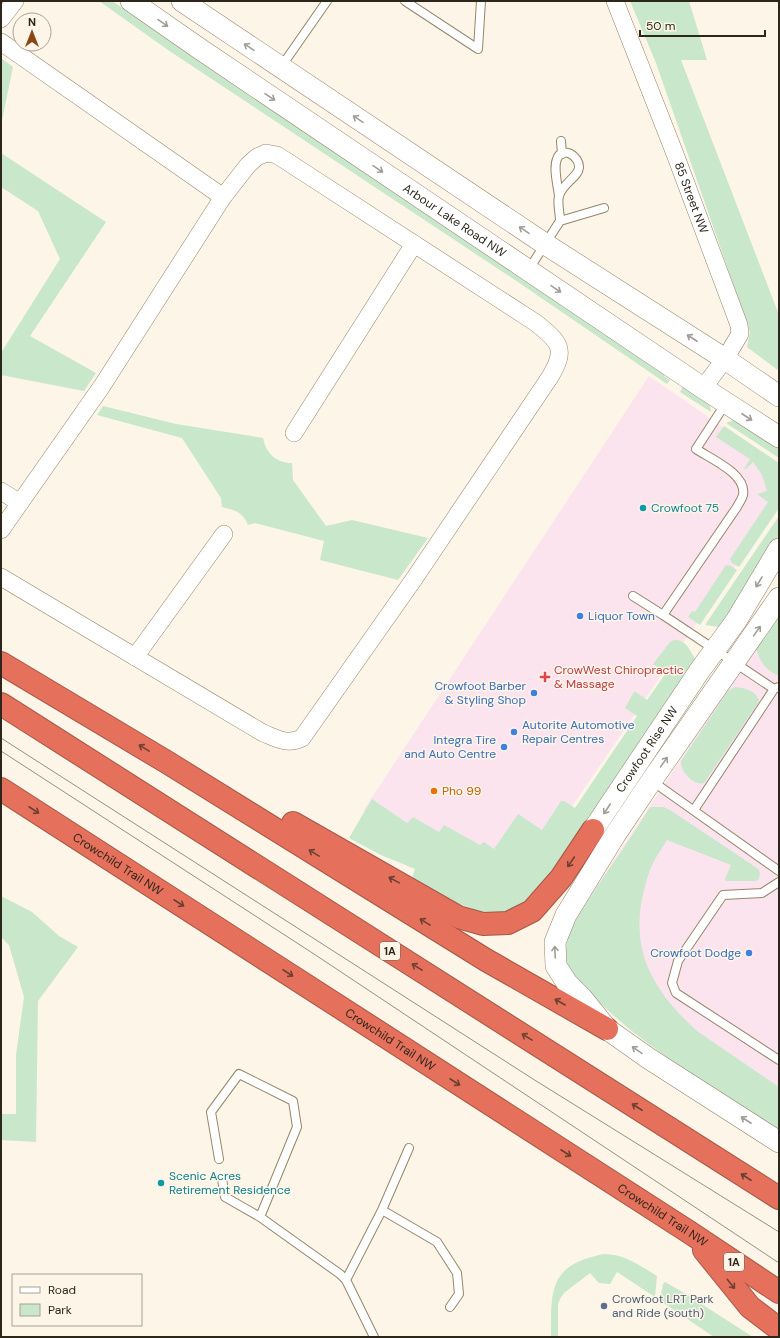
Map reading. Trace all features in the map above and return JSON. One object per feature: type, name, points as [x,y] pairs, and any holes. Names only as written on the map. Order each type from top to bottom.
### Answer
[{"type":"highway","points":[[1,663],[165,761],[486,960],[606,1029]]},
{"type":"highway","name":"1A","points":[[1,704],[779,1198]]},
{"type":"highway","points":[[165,761],[204,773],[458,917],[483,924],[508,923],[532,911],[560,878],[593,830]]},
{"type":"highway","name":"Crowchild Trail NW","points":[[1,788],[689,1232],[779,1292]]},
{"type":"highway","points":[[689,1232],[750,1307],[779,1329]]},
{"type":"street","points":[[1,19],[16,1]]},
{"type":"street","name":"Arbour Lake Road NW","points":[[131,1],[703,388],[779,437]]},
{"type":"street","points":[[182,1],[545,244],[725,359],[779,396]]},
{"type":"street","name":"85 Street NW","points":[[615,1],[675,154],[739,325],[740,334],[725,359],[703,388]]},
{"type":"street","points":[[1,42],[223,198]]},
{"type":"street","points":[[1,530],[102,386],[223,198],[248,165],[257,157],[266,153],[277,155],[536,323],[556,340],[560,349],[558,363],[550,377],[418,573],[302,738],[294,742],[286,742],[263,733],[1,577]]},
{"type":"street","points":[[294,432],[414,244]]},
{"type":"street","points":[[1,491],[20,503]]},
{"type":"street","points":[[135,657],[224,534]]},
{"type":"street","name":"Crowfoot Rise NW","points":[[593,830],[700,670],[736,621],[779,549]]},
{"type":"street","name":"Crowfoot Rise NW","points":[[779,598],[611,841],[566,915],[555,942],[556,966],[567,982],[582,998],[606,1029],[648,1058],[779,1142]]},
{"type":"lane","points":[[280,68],[327,1]]},
{"type":"lane","points":[[405,1],[478,49],[481,1]]},
{"type":"lane","points":[[561,141],[562,154]]},
{"type":"lane","points":[[528,270],[560,221],[556,163],[558,157],[562,154],[572,154],[577,160],[579,167],[578,173],[567,182],[559,196]]},
{"type":"lane","points":[[560,221],[604,208]]},
{"type":"lane","points":[[663,615],[737,506],[742,495],[741,483],[734,474],[696,449],[726,403]]},
{"type":"lane","points":[[633,596],[734,663],[777,688],[694,810]]},
{"type":"lane","points":[[652,780],[779,871]]},
{"type":"lane","points":[[779,882],[762,893],[723,895],[678,961],[672,983],[676,993],[779,1060]]},
{"type":"lane","points":[[219,1159],[211,1112],[239,1074],[293,1101],[297,1127],[260,1217]]},
{"type":"lane","points":[[346,1280],[382,1210],[409,1148]]},
{"type":"lane","points":[[222,1179],[225,1198],[260,1217],[333,1268],[346,1280],[374,1337]]},
{"type":"lane","points":[[382,1210],[437,1242],[457,1273],[459,1294],[450,1307]]},
{"type":"shaded area","points":[[649,376],[779,466],[779,502],[518,886],[363,811]]},
{"type":"shaded area","points":[[779,612],[779,1129],[632,1029],[578,982],[570,969],[565,954],[567,938],[575,919]]},
{"type":"green space","points":[[99,1],[112,1],[448,229],[666,373],[664,376],[670,380],[667,384],[518,282],[168,50]]},
{"type":"green space","points":[[630,1],[689,1],[707,60],[681,60],[779,315],[779,371],[747,347],[750,332],[656,63]]},
{"type":"green space","points":[[1,58],[13,67],[1,125]]},
{"type":"green space","points":[[1,153],[106,222],[30,336],[96,373],[84,391],[1,375],[1,353],[60,259],[38,211],[1,187]]},
{"type":"green space","points":[[684,385],[709,401],[711,412],[680,392]]},
{"type":"green space","points":[[103,406],[176,424],[263,438],[269,453],[281,461],[292,463],[293,480],[326,526],[352,520],[428,538],[398,580],[320,560],[324,541],[255,523],[248,525],[241,514],[231,509],[222,507],[221,498],[182,438],[97,415]]},
{"type":"green space","points":[[737,419],[779,448],[779,458],[726,423]]},
{"type":"green space","points":[[724,426],[779,463],[779,508],[739,567],[732,563],[730,559],[768,502],[757,494],[767,491],[762,475],[753,462],[746,469],[744,469],[750,459],[716,437]]},
{"type":"green space","points":[[779,516],[779,537],[719,627],[705,625]]},
{"type":"green space","points":[[726,565],[737,570],[700,625],[688,617],[692,611],[695,612]]},
{"type":"green space","points":[[779,614],[779,676],[770,671],[764,665],[756,649]]},
{"type":"green space","points":[[674,640],[682,641],[690,649],[696,660],[564,859],[524,905],[507,912],[494,914],[476,910],[457,903],[412,878],[415,869],[381,855],[349,838],[372,799],[407,823],[413,817],[439,832],[444,825],[480,845],[484,842],[494,849],[518,814],[542,830],[561,801],[564,801],[575,808],[637,716],[625,708],[634,692],[647,700],[666,673],[653,664],[670,642]]},
{"type":"green space","points":[[735,687],[746,689],[755,694],[759,700],[758,703],[704,783],[696,782],[685,773],[681,765],[681,761],[728,691]]},
{"type":"green space","points":[[650,807],[664,807],[670,810],[759,870],[759,879],[756,881],[726,881],[725,879],[731,865],[667,840],[654,861],[646,884],[642,899],[640,938],[644,956],[650,972],[670,1003],[683,1017],[697,1031],[779,1087],[779,1129],[708,1085],[639,1037],[617,1019],[589,992],[577,979],[568,965],[566,955],[567,941],[576,920]]},
{"type":"green space","points":[[1,896],[32,912],[59,936],[78,947],[38,1001],[36,1142],[1,1140],[1,1114],[16,1114],[16,1055],[24,997],[9,945],[1,937]]},
{"type":"green space","points":[[604,1254],[625,1258],[657,1276],[655,1297],[617,1272],[610,1284],[599,1283],[590,1273],[564,1293],[560,1299],[558,1304],[558,1337],[551,1337],[553,1293],[563,1272],[586,1259]]},
{"type":"green space","points":[[665,1282],[753,1337],[714,1337],[659,1300],[663,1284]]},
{"type":"tram line","points":[[1,738],[533,1079],[779,1232]]},
{"type":"tram line","points":[[1,751],[314,954],[779,1263]]},
{"type":"place","name":"Crowfoot 75","points":[[643,508]]},
{"type":"place","name":"Liquor Town","points":[[580,616]]},
{"type":"place","name":"CrowWest Chiropractic & Massage","points":[[545,677]]},
{"type":"place","name":"Crowfoot Barber & Styling Shop","points":[[534,693]]},
{"type":"place","name":"Autorite Automotive Repair Centres","points":[[514,732]]},
{"type":"place","name":"Integra Tire and Auto Centre","points":[[504,747]]},
{"type":"place","name":"Pho 99","points":[[434,791]]},
{"type":"place","name":"Crowfoot Dodge","points":[[749,953]]},
{"type":"place","name":"Scenic Acres Retirement Residence","points":[[161,1183]]},
{"type":"place","name":"Crowfoot LRT Park and Ride (south)","points":[[604,1306]]}]
